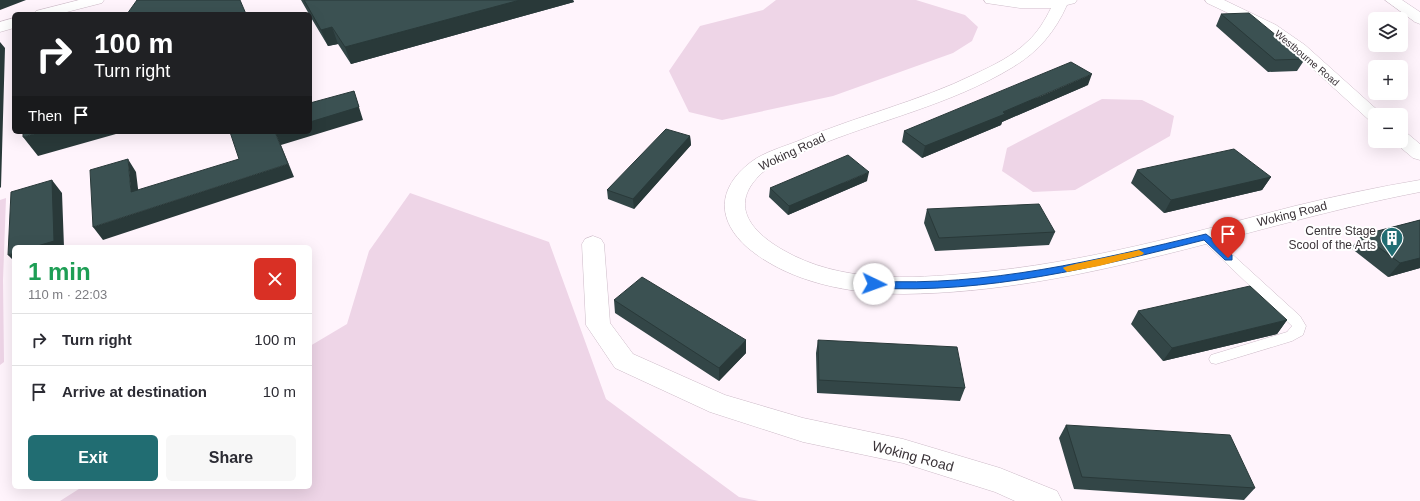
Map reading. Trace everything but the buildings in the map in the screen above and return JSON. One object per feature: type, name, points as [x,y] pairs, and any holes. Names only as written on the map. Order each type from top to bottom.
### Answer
[{"type":"street","points":[[49,12],[97,0]]},
{"type":"street","points":[[991,0],[1012,4],[1065,2]]},
{"type":"street","name":"Westbourne Road","points":[[1212,0],[1271,28],[1299,48],[1368,110]]},
{"type":"street","points":[[1012,4],[1051,25],[1065,2]]},
{"type":"street","points":[[1397,3],[1420,12]]},
{"type":"street","points":[[1397,3],[1420,19]]},
{"type":"street","points":[[0,27],[12,24]]},
{"type":"street","name":"Woking Road","points":[[1051,25],[1036,45],[996,71],[947,92],[811,141],[758,166],[737,188],[733,206],[737,223],[763,249],[798,269],[848,283],[915,287],[1006,278],[1099,263],[1206,237],[1295,213],[1420,186]]},
{"type":"street","points":[[1408,144],[1420,154]]},
{"type":"street","name":"Woking Road","points":[[593,244],[593,265],[598,325],[624,361],[719,404],[803,430],[903,451],[1000,481],[1046,501]]},
{"type":"lane","points":[[1206,237],[1295,320],[1299,326],[1298,331],[1292,336],[1216,359]]},
{"type":"shaded area","points":[[776,0],[916,0],[965,15],[978,27],[972,41],[953,53],[833,96],[722,120],[689,112],[669,71],[700,26],[763,10]]},
{"type":"shaded area","points":[[1102,99],[1142,100],[1174,116],[1170,136],[1075,190],[1033,192],[1002,171],[1007,148]]},
{"type":"shaded area","points":[[410,193],[549,242],[606,399],[739,497],[759,501],[60,501],[79,489],[312,489],[312,345],[347,324],[369,251]]},
{"type":"shaded area","points":[[6,198],[3,280],[4,362],[0,365],[0,200]]},
{"type":"slow traffic","points":[[1067,268],[1099,263],[1139,253]]},
{"type":"place","name":"Centre Stage Scool of the Arts","points":[[1392,258]]},
{"type":"route","points":[[874,284],[915,287],[1006,278],[1099,263],[1206,237],[1228,258]]}]
